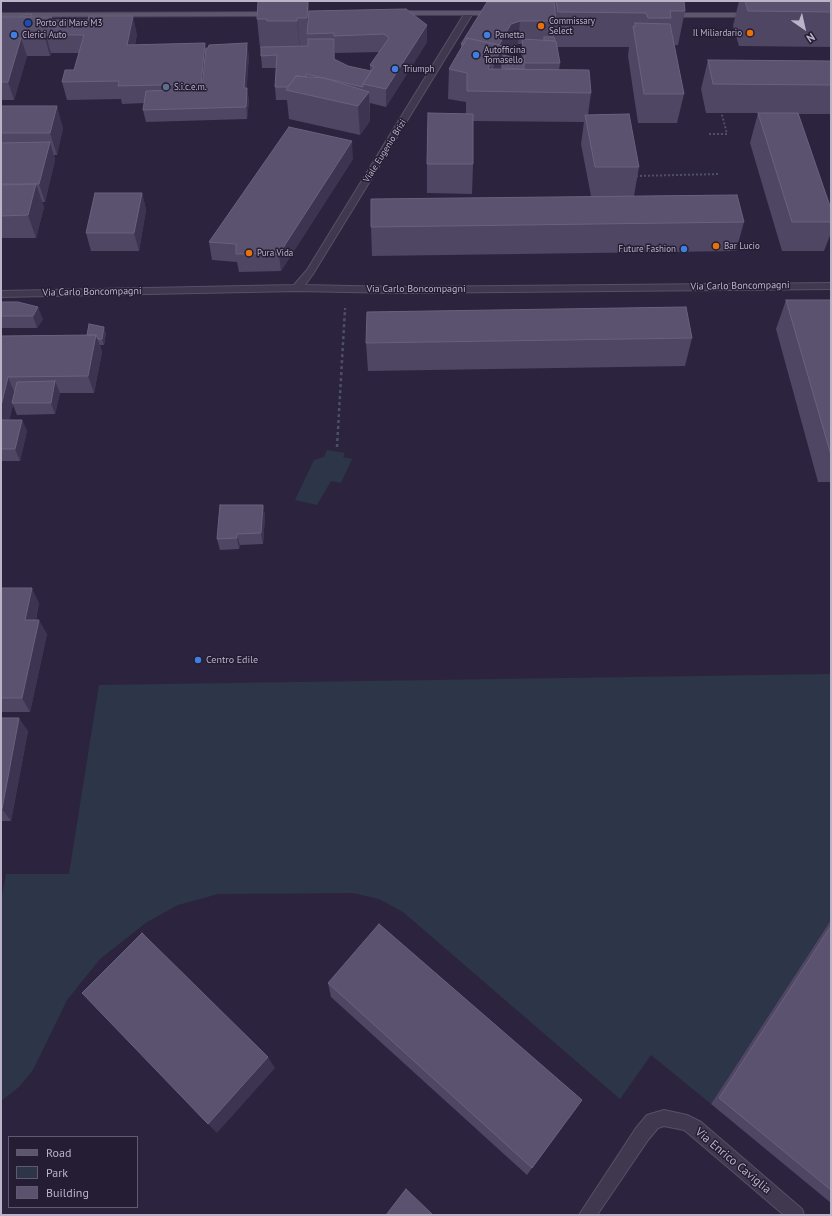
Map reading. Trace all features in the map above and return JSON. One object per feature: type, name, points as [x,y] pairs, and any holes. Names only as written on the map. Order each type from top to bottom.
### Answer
[{"type":"main road","points":[[390,13],[501,13]]},
{"type":"main road","points":[[1,15],[284,14]]},
{"type":"main road","points":[[658,14],[760,16]]},
{"type":"street","name":"Viale Eugenio Brizi","points":[[297,288],[310,272],[469,13]]},
{"type":"street","name":"Via Carlo Boncompagni","points":[[1,294],[297,288],[396,290],[831,286]]},
{"type":"street","name":"Via Enrico Caviglia","points":[[587,1215],[642,1134],[653,1121],[664,1118],[687,1123],[695,1128],[796,1215]]},
{"type":"path","points":[[709,134],[727,134],[719,104]]},
{"type":"path","points":[[630,176],[720,174]]},
{"type":"path","points":[[337,448],[346,304]]},
{"type":"green space","points":[[327,450],[345,453],[343,457],[352,459],[341,483],[331,481],[317,505],[295,500],[314,460],[324,457]]},
{"type":"green space","points":[[831,674],[831,920],[711,1104],[651,1055],[620,1099],[403,912],[379,899],[353,893],[218,894],[178,905],[147,922],[100,959],[67,1000],[33,1070],[19,1087],[1,1101],[1,902],[6,874],[69,874],[99,685]]},
{"type":"building","points":[[258,1],[308,1],[307,18],[297,18],[297,21],[267,21],[267,19],[257,19]]},
{"type":"building","points":[[556,1],[684,1],[685,11],[670,11],[671,18],[648,18],[646,13],[558,12]]},
{"type":"building","points":[[745,1],[831,1],[831,12],[748,11]]},
{"type":"building","points":[[487,2],[554,2],[556,21],[520,21],[511,24],[499,45],[467,38],[463,45],[461,44]]},
{"type":"building","points":[[406,9],[427,25],[386,89],[363,84],[374,67],[370,65],[389,38],[384,34],[334,36],[334,33],[307,34],[309,11]]},
{"type":"building","points":[[32,14],[31,17],[20,17],[21,15]]},
{"type":"building","points":[[89,16],[133,16],[127,45],[205,43],[201,84],[118,86],[119,81],[62,82],[65,70],[74,70],[84,35],[46,35],[45,38],[21,38],[8,82],[1,82],[1,17],[52,17],[50,20],[88,20]]},
{"type":"building","points":[[635,23],[670,24],[684,94],[644,94],[633,26],[635,27]]},
{"type":"building","points":[[544,37],[554,37],[555,41],[544,40]]},
{"type":"building","points":[[467,38],[503,46],[494,63],[491,63],[488,69],[589,70],[591,93],[467,91],[467,73],[449,69]]},
{"type":"building","points":[[308,39],[334,39],[334,59],[348,66],[371,71],[363,84],[363,87],[306,74],[306,77],[296,76],[288,87],[275,87],[277,55],[261,56],[261,47],[308,46]]},
{"type":"building","points":[[522,39],[556,41],[560,63],[525,63]]},
{"type":"building","points":[[247,43],[244,88],[247,88],[246,107],[143,110],[146,91],[202,89],[206,48],[208,48],[209,45]]},
{"type":"building","points":[[503,55],[524,59],[524,69],[502,68]]},
{"type":"building","points":[[708,60],[831,61],[831,85],[713,84]]},
{"type":"building","points":[[296,76],[324,78],[369,92],[358,106],[286,90]]},
{"type":"building","points":[[1,106],[57,106],[50,133],[1,133]]},
{"type":"building","points":[[428,113],[473,114],[473,164],[427,164]]},
{"type":"building","points":[[758,113],[798,113],[831,209],[831,222],[792,222]]},
{"type":"building","points":[[629,114],[639,167],[595,167],[585,115]]},
{"type":"building","points":[[289,127],[352,141],[279,254],[236,254],[236,244],[209,242]]},
{"type":"building","points":[[50,142],[39,184],[1,184],[1,143]]},
{"type":"building","points":[[36,184],[28,215],[1,216],[1,185]]},
{"type":"building","points":[[95,193],[142,193],[134,233],[86,233]]},
{"type":"building","points":[[737,195],[744,222],[371,227],[371,199]]},
{"type":"building","points":[[786,300],[831,300],[831,455]]},
{"type":"building","points":[[1,302],[18,302],[38,307],[33,316],[1,316]]},
{"type":"building","points":[[686,307],[692,338],[366,343],[367,312]]},
{"type":"building","points":[[89,324],[104,327],[102,339],[98,339],[96,335],[87,335]]},
{"type":"building","points":[[96,335],[88,376],[8,377],[1,406],[1,336]]},
{"type":"building","points":[[55,381],[51,403],[12,403],[17,382]]},
{"type":"building","points":[[1,420],[22,420],[15,449],[1,449]]},
{"type":"building","points":[[220,505],[263,505],[261,533],[237,534],[237,538],[217,539]]},
{"type":"building","points":[[1,588],[32,588],[25,620],[39,620],[22,698],[1,698]]},
{"type":"building","points":[[1,718],[19,718],[2,809],[1,809]]},
{"type":"building","points":[[379,924],[582,1100],[532,1168],[328,983]]},
{"type":"building","points":[[831,926],[831,1190],[719,1098]]},
{"type":"building","points":[[142,933],[268,1057],[208,1124],[82,993]]},
{"type":"building","points":[[406,1189],[433,1215],[386,1215]]},
{"type":"place","name":"Porto di Mare M3","points":[[28,23]]},
{"type":"place","name":"Commissary Select","points":[[541,26]]},
{"type":"place","name":"Il Miliardario","points":[[750,33]]},
{"type":"place","name":"Clerici Auto","points":[[14,35]]},
{"type":"place","name":"Panetta","points":[[487,35]]},
{"type":"place","name":"Autofficina Tomasello","points":[[476,55]]},
{"type":"place","name":"Triumph","points":[[395,69]]},
{"type":"place","name":"S.i.c.e.m.","points":[[166,87]]},
{"type":"place","name":"Bar Lucio","points":[[716,246]]},
{"type":"place","name":"Future Fashion","points":[[684,249]]},
{"type":"place","name":"Pura Vida","points":[[249,253]]},
{"type":"place","name":"Centro Edile","points":[[198,660]]}]
